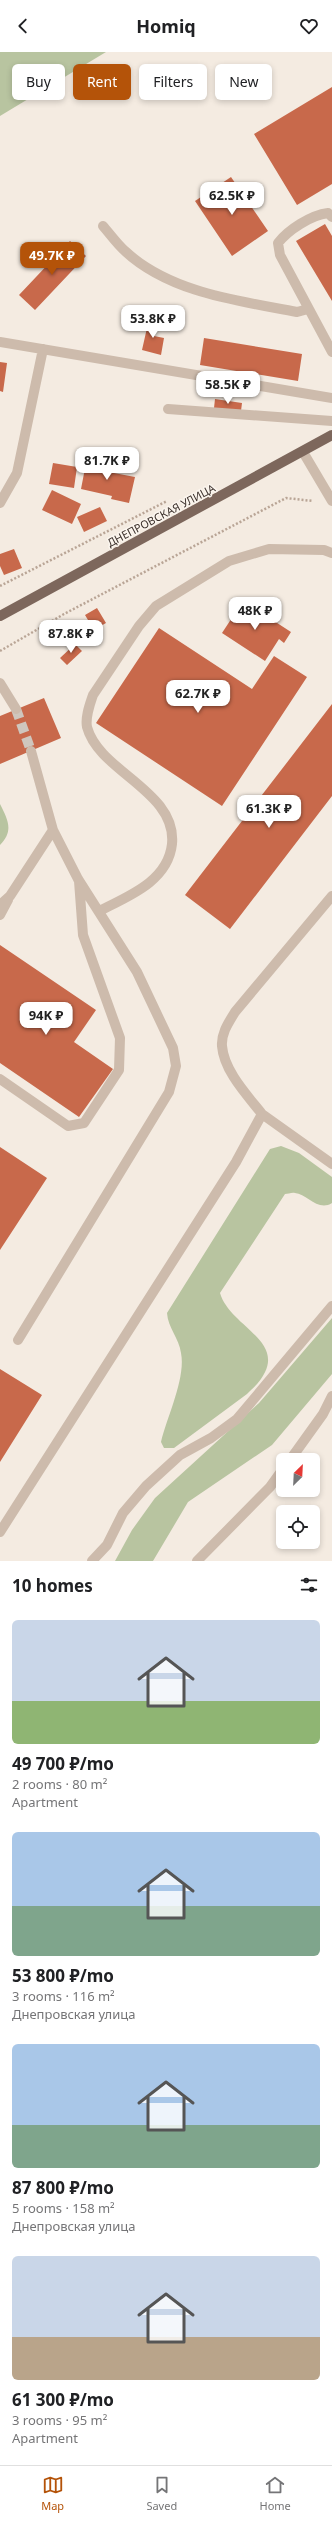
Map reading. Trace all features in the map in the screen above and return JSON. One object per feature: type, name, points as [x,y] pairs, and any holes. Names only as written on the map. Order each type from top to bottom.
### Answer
[{"type":"main road","name":"ДНЕПРОВСКАЯ УЛИЦА","points":[[0,616],[332,436]]},
{"type":"lane","points":[[332,217],[328,213],[319,214],[283,236],[278,243],[280,255],[308,310],[332,352]]},
{"type":"lane","points":[[103,226],[126,252],[158,273],[187,287],[297,312],[308,310]]},
{"type":"lane","points":[[0,342],[332,398]]},
{"type":"lane","points":[[0,503],[17,472],[43,349]]},
{"type":"lane","points":[[168,409],[332,421]]},
{"type":"lane","points":[[303,452],[332,501]]},
{"type":"lane","points":[[100,911],[131,895],[158,876],[171,856],[173,830],[165,811],[98,747],[87,727],[89,707],[93,695],[139,626],[156,606],[229,561],[269,549],[324,550],[332,553]]},
{"type":"lane","points":[[0,683],[16,710]]},
{"type":"lane","points":[[18,1340],[169,1092],[176,1066],[173,1048],[137,972],[100,911],[78,880],[53,830],[31,751]]},
{"type":"lane","points":[[0,915],[10,896],[53,830]]},
{"type":"lane","points":[[0,1079],[68,1126],[84,1123],[119,1070],[120,1038],[84,935],[78,880]]},
{"type":"lane","points":[[0,905],[10,896]]},
{"type":"lane","points":[[332,896],[235,1012],[226,1028],[222,1045],[227,1064],[262,1114],[332,1164]]},
{"type":"lane","points":[[0,1532],[236,1162],[262,1114]]},
{"type":"lane","points":[[92,1561],[107,1545],[123,1513],[146,1486],[180,1455],[211,1438],[236,1419],[332,1306]]},
{"type":"lane","points":[[295,1453],[323,1414],[332,1396]]},
{"type":"lane","points":[[197,1561],[270,1487],[276,1479]]},
{"type":"path","points":[[0,651],[64,614],[286,498],[318,502]]},
{"type":"path","points":[[0,586],[167,501]]},
{"type":"green space","points":[[0,52],[106,52],[86,64],[73,64],[73,72],[65,77],[65,64],[12,64],[12,100],[26,100],[0,116]]},
{"type":"green space","points":[[0,804],[7,820],[8,830],[7,835],[0,845]]},
{"type":"green space","points":[[281,1146],[299,1153],[332,1177],[332,1203],[322,1205],[317,1204],[299,1194],[285,1194],[220,1293],[227,1306],[259,1339],[266,1350],[268,1362],[262,1377],[247,1394],[174,1448],[164,1448],[161,1442],[175,1398],[182,1363],[180,1348],[169,1323],[167,1313],[270,1149]]},
{"type":"green space","points":[[332,1318],[332,1374],[272,1445],[188,1502],[153,1561],[115,1561],[132,1530],[155,1498],[259,1403]]},
{"type":"building","points":[[332,87],[332,184],[297,205],[254,134]]},
{"type":"building","points":[[231,177],[268,231],[232,256],[195,201]]},
{"type":"building","points":[[325,224],[332,236],[332,301],[296,241]]},
{"type":"building","points":[[70,241],[86,256],[35,310],[19,295]]},
{"type":"building","points":[[149,319],[157,320],[154,336],[164,338],[161,355],[142,350]]},
{"type":"building","points":[[204,338],[302,354],[298,381],[200,365]]},
{"type":"building","points":[[0,362],[7,363],[3,392],[0,391]]},
{"type":"building","points":[[215,399],[242,403],[241,411],[214,408]]},
{"type":"building","points":[[87,458],[116,465],[114,473],[135,477],[129,503],[111,499],[112,496],[81,489]]},
{"type":"building","points":[[53,463],[77,467],[74,488],[49,484]]},
{"type":"building","points":[[52,490],[81,504],[72,524],[42,510]]},
{"type":"building","points":[[100,507],[107,521],[84,532],[77,517]]},
{"type":"building","points":[[14,549],[22,568],[4,575],[0,566],[0,554]]},
{"type":"building","points":[[243,601],[291,632],[284,643],[279,639],[265,661],[222,633]]},
{"type":"building","points":[[97,608],[106,623],[94,630],[85,615]]},
{"type":"building","points":[[159,628],[252,689],[274,656],[307,677],[222,806],[96,723]]},
{"type":"building","points":[[75,644],[82,651],[67,665],[60,658]]},
{"type":"building","points":[[44,698],[61,738],[0,764],[0,716]]},
{"type":"building","points":[[332,704],[332,796],[230,929],[185,895]]},
{"type":"building","points":[[0,945],[96,1010],[74,1042],[113,1069],[79,1117],[0,1063]]},
{"type":"building","points":[[0,1147],[47,1178],[0,1250]]},
{"type":"building","points":[[0,1369],[42,1395],[0,1462]]},
{"type":"tunnel","points":[[16,709],[31,751]]}]
